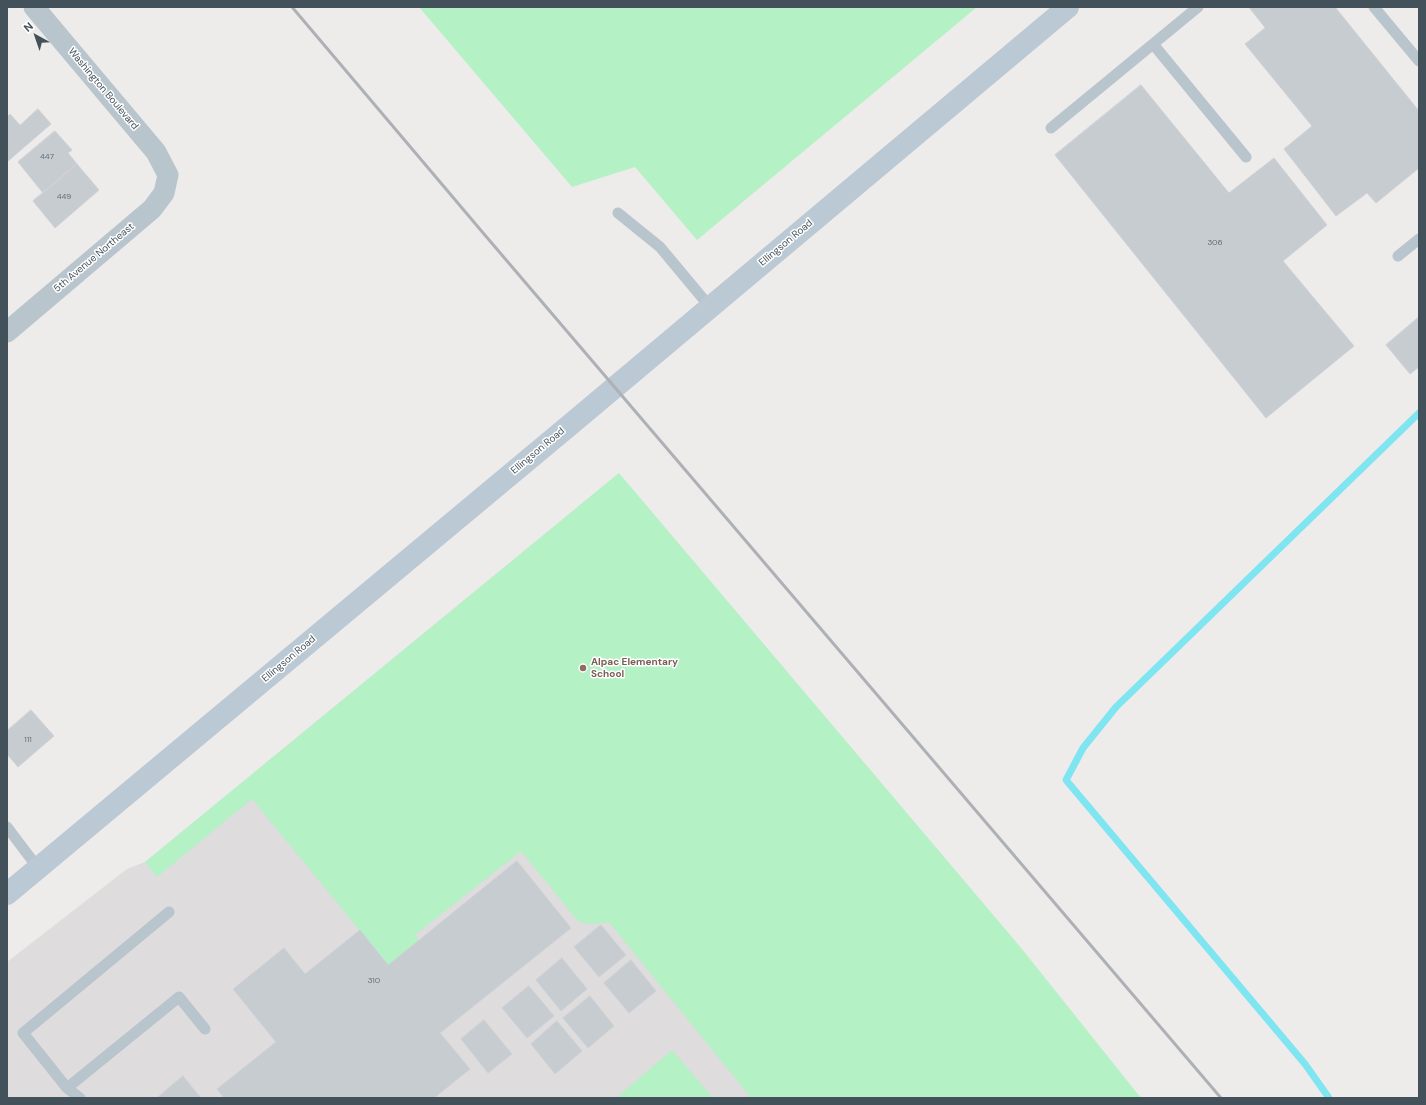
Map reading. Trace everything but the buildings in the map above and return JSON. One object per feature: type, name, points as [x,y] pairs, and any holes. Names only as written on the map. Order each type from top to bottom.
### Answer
[{"type":"main road","name":"Ellingson Road","points":[[7,894],[1068,7]]},
{"type":"street","name":"Washington Boulevard","points":[[34,7],[156,152],[168,175]]},
{"type":"street","name":"5th Avenue Northeast","points":[[7,332],[152,209],[164,192],[168,175]]},
{"type":"lane","points":[[1051,128],[1198,7]]},
{"type":"lane","points":[[1374,7],[1419,61]]},
{"type":"lane","points":[[1153,44],[1246,157]]},
{"type":"lane","points":[[618,213],[660,247],[710,307]]},
{"type":"lane","points":[[1398,256],[1419,239]]},
{"type":"lane","points":[[7,827],[38,868]]},
{"type":"lane","points":[[80,1098],[68,1088],[23,1033],[170,912]]},
{"type":"lane","points":[[68,1088],[179,997],[205,1029]]},
{"type":"shaded area","name":"Alpac Elementary School","points":[[619,473],[846,1098],[7,1098],[7,962],[127,869],[145,862]]},
{"type":"green space","points":[[419,7],[977,7],[697,240],[635,167],[572,187]]},
{"type":"green space","name":"Alpac Elementary School","points":[[619,473],[1022,949],[1141,1098],[751,1098],[609,922],[594,924],[578,921],[521,851],[415,935],[419,940],[388,965],[252,799],[157,877],[145,862]]},
{"type":"green space","points":[[672,1050],[713,1098],[616,1098]]},
{"type":"waterway","points":[[1329,1098],[1305,1064],[1066,780],[1083,748],[1116,707],[1419,413]]},
{"type":"railway","points":[[292,7],[1221,1098]]},
{"type":"place","name":"Alpac Elementary School","points":[[583,668]]}]
